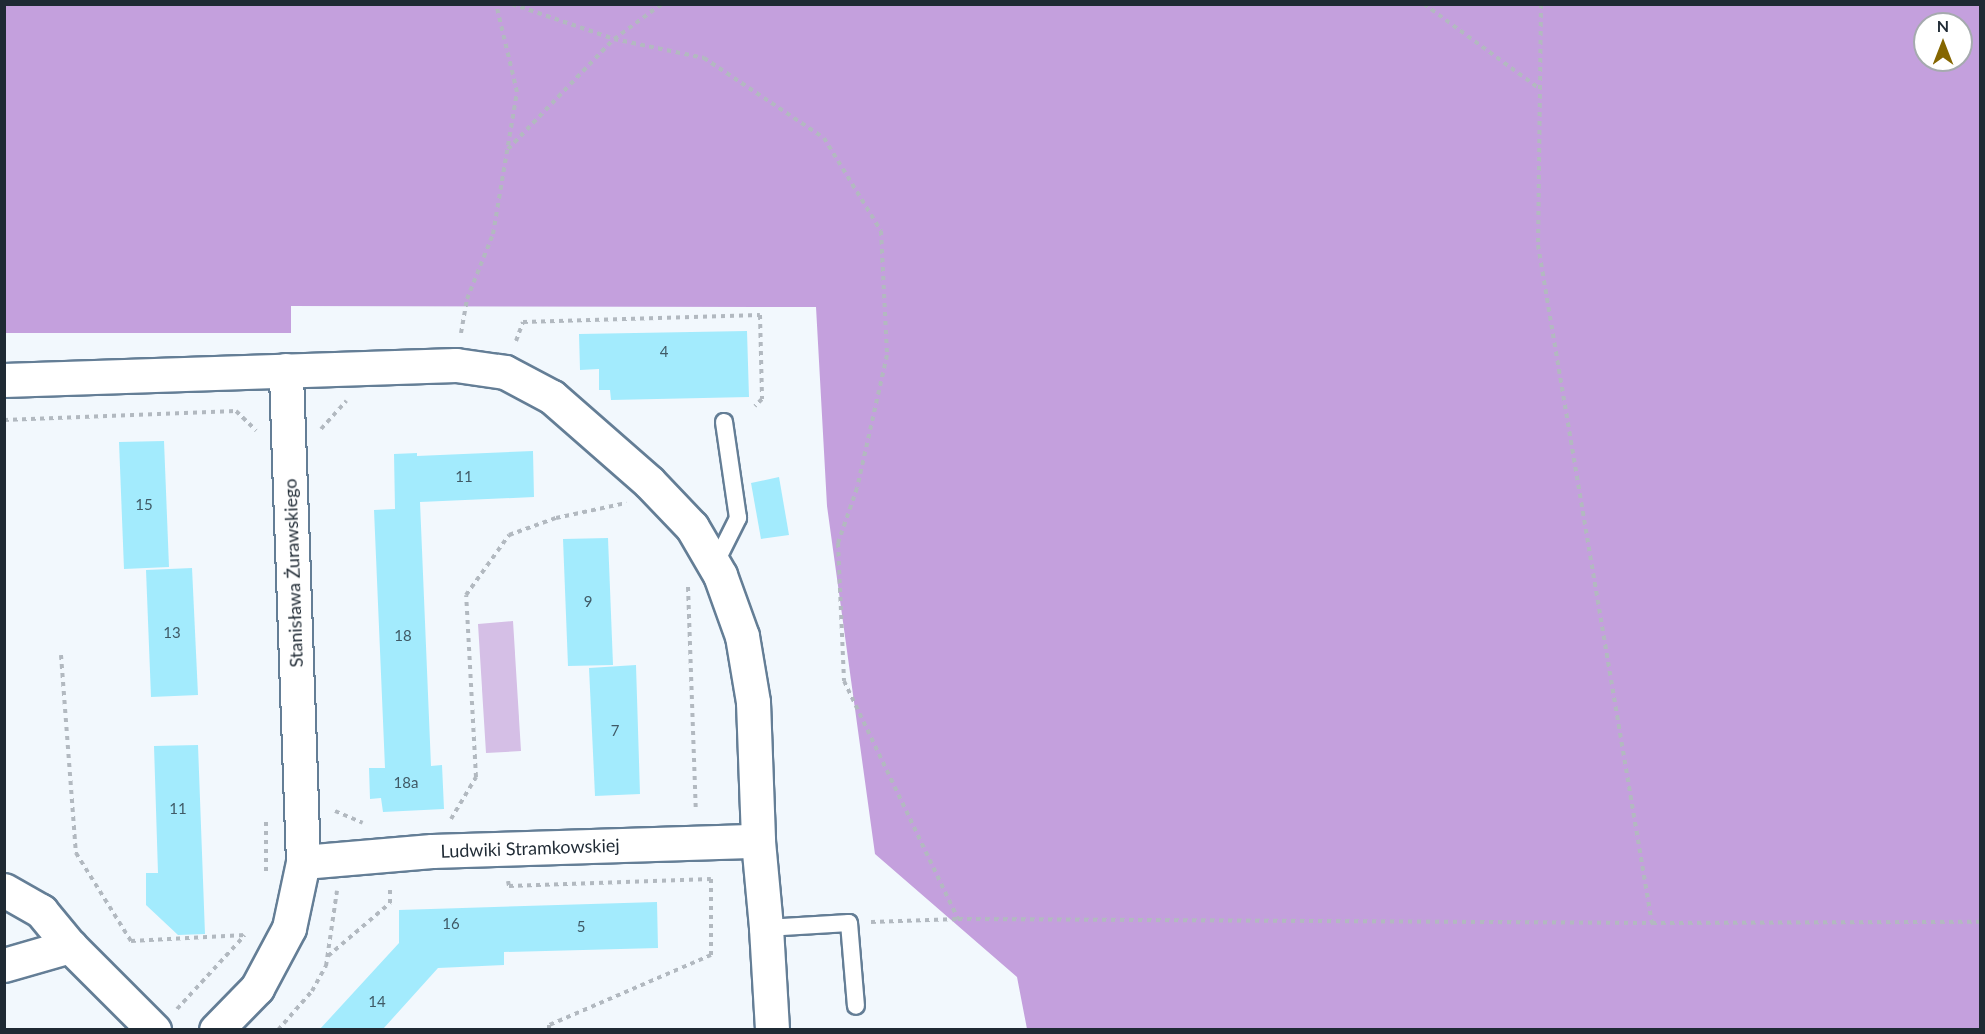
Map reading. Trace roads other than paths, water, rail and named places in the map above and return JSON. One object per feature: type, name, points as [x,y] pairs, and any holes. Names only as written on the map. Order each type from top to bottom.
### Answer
[{"type":"street","points":[[4,380],[456,365],[505,372],[552,397],[649,482],[692,527],[701,573],[742,636],[751,691],[758,841],[772,1029]]},
{"type":"street","name":"Stanisława Żurawskiego","points":[[216,1029],[257,988],[289,928],[303,862],[286,370]]},
{"type":"street","name":"Ludwiki Stramkowskiej","points":[[303,862],[432,851],[758,841]]},
{"type":"street","points":[[4,890],[41,911],[70,946],[164,1021]]},
{"type":"street","points":[[4,965],[70,946]]},
{"type":"lane","points":[[701,573],[738,518],[723,422]]},
{"type":"lane","points":[[766,928],[849,923],[856,1006]]}]
